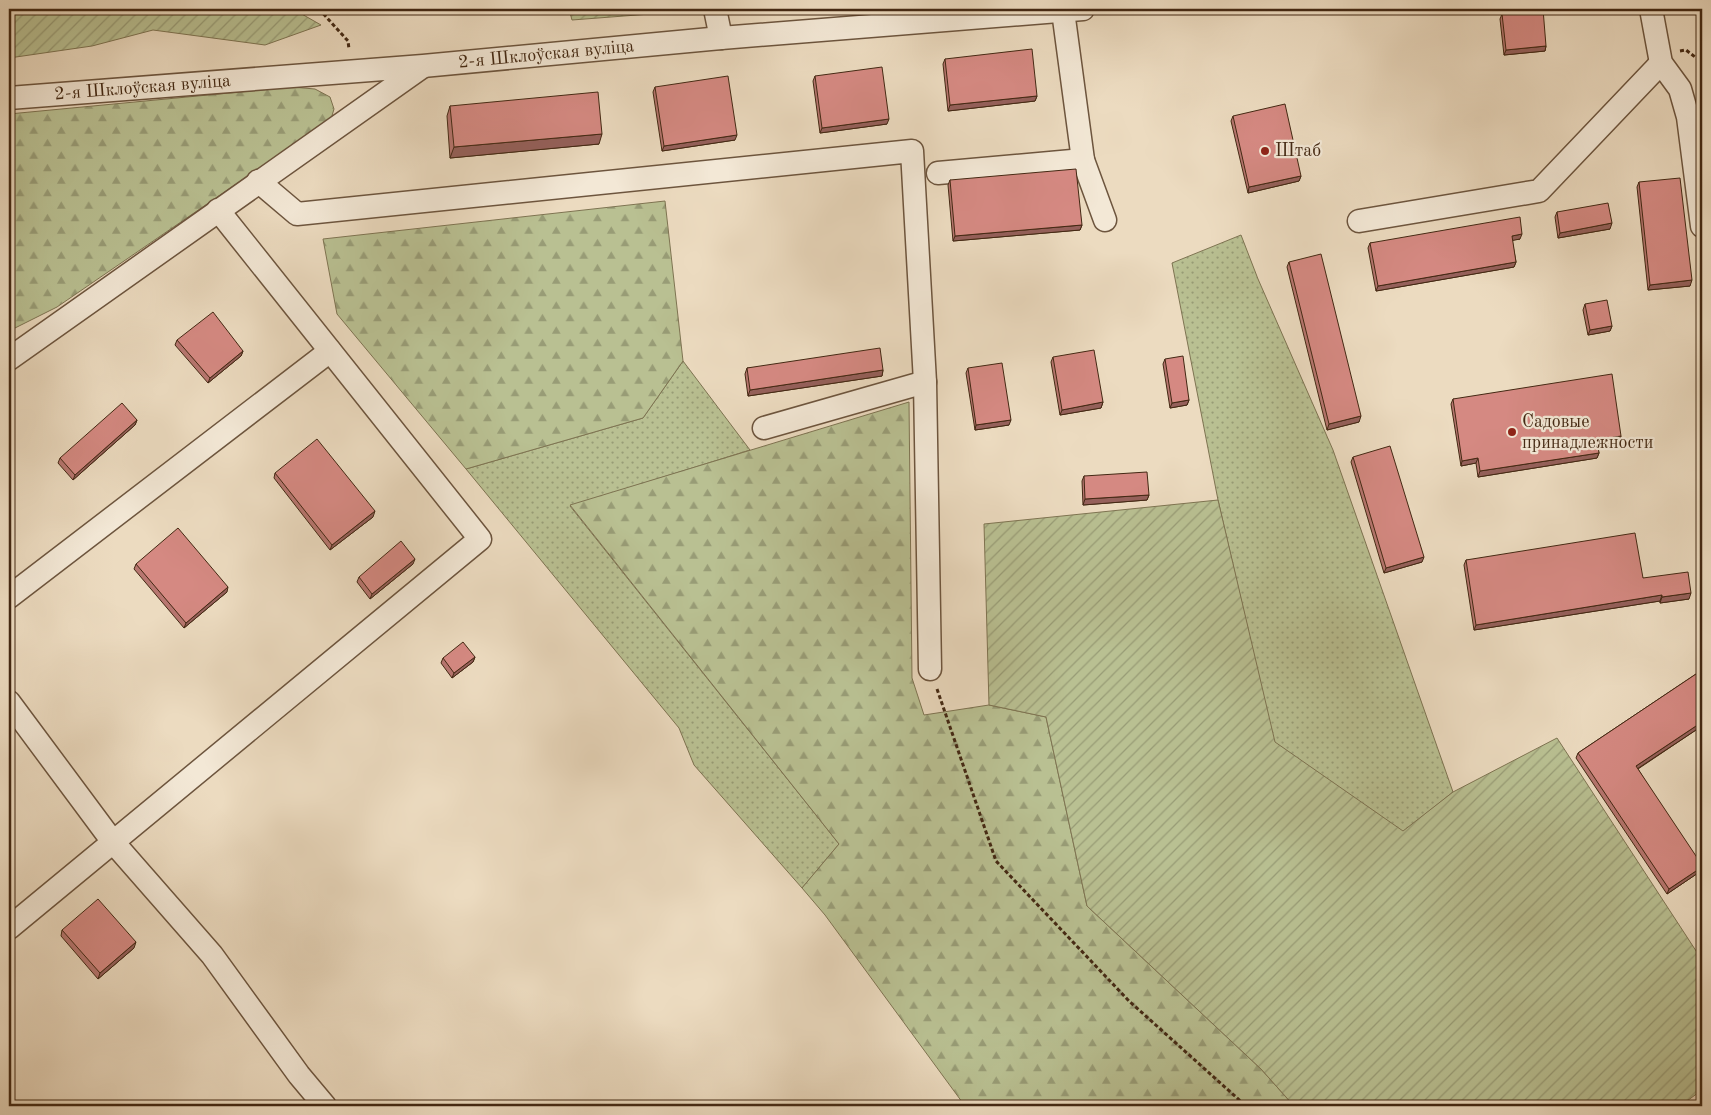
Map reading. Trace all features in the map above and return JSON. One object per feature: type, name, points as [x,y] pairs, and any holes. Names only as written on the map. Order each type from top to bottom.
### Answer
[{"type":"street","points":[[714,9],[721,38]]},
{"type":"street","points":[[1652,9],[1656,44],[1662,63],[1680,89],[1688,117],[1702,226]]},
{"type":"street","name":"2-я Шклоўская вуліца","points":[[9,98],[423,66],[721,38],[1073,10]]},
{"type":"street","points":[[1073,10],[1083,160],[1105,220]]},
{"type":"street","points":[[1359,221],[1539,191],[1662,63]]},
{"type":"street","points":[[9,359],[423,66]]},
{"type":"street","points":[[258,181],[297,214],[912,151],[926,382],[930,670]]},
{"type":"street","points":[[938,173],[1083,160]]},
{"type":"street","points":[[9,928],[480,539],[218,210]]},
{"type":"street","points":[[9,597],[330,351]]},
{"type":"street","points":[[764,428],[926,382]]},
{"type":"street","points":[[9,702],[113,842],[212,956],[325,1106]]},
{"type":"path","points":[[319,9],[348,41],[350,72]]},
{"type":"path","points":[[930,670],[996,861],[1130,1001],[1246,1106]]},
{"type":"green space","points":[[9,9],[293,9],[321,25],[265,45],[153,30],[92,46],[9,58]]},
{"type":"green space","points":[[569,9],[702,9],[702,10],[572,20]]},
{"type":"green space","points":[[292,87],[315,89],[330,97],[334,109],[331,119],[57,307],[9,331],[9,114]]},
{"type":"green space","points":[[665,201],[683,361],[643,418],[466,469],[337,314],[323,239]]},
{"type":"green space","points":[[1241,235],[1258,279],[1333,450],[1453,792],[1403,832],[1274,742],[1218,500],[1172,263]]},
{"type":"green space","points":[[683,361],[750,450],[570,506],[839,844],[802,888],[694,765],[679,728],[466,469],[643,418]]},
{"type":"green space","points":[[909,402],[912,678],[924,715],[989,705],[1046,717],[1087,906],[1261,1069],[1294,1106],[965,1106],[825,915],[802,888],[839,844],[570,505]]},
{"type":"green space","points":[[1218,500],[1275,742],[1403,831],[1453,792],[1557,738],[1702,960],[1702,1090],[1680,1106],[1294,1106],[1261,1069],[1087,906],[1046,717],[989,705],[984,524]]},
{"type":"building","points":[[1543,9],[1546,46],[1506,50],[1502,14]]},
{"type":"building","points":[[1032,49],[1037,96],[950,105],[945,59]]},
{"type":"building","points":[[882,67],[889,119],[822,128],[815,76]]},
{"type":"building","points":[[728,76],[737,135],[664,146],[655,87]]},
{"type":"building","points":[[598,92],[602,134],[454,147],[450,106]]},
{"type":"building","name":"Штаб","points":[[1285,104],[1301,176],[1249,187],[1233,116]]},
{"type":"building","points":[[1076,169],[1082,225],[955,236],[950,180]]},
{"type":"building","points":[[1680,178],[1692,280],[1650,285],[1639,182]]},
{"type":"building","points":[[1608,203],[1612,223],[1560,233],[1557,212]]},
{"type":"building","points":[[1520,217],[1522,234],[1512,236],[1516,262],[1378,286],[1370,243]]},
{"type":"building","points":[[1321,254],[1361,416],[1329,424],[1289,262]]},
{"type":"building","points":[[1607,300],[1612,326],[1590,330],[1585,304]]},
{"type":"building","points":[[213,312],[243,351],[210,378],[177,340]]},
{"type":"building","points":[[880,348],[883,370],[750,390],[747,368]]},
{"type":"building","points":[[1094,350],[1103,402],[1062,410],[1053,357]]},
{"type":"building","points":[[1183,356],[1189,400],[1172,403],[1165,359]]},
{"type":"building","points":[[1002,363],[1011,420],[976,425],[968,368]]},
{"type":"building","points":[[1612,374],[1621,436],[1597,440],[1599,453],[1480,471],[1478,458],[1462,461],[1453,399]]},
{"type":"building","points":[[122,403],[137,420],[75,475],[60,458]]},
{"type":"building","points":[[317,439],[375,511],[332,545],[275,473]]},
{"type":"building","points":[[1390,446],[1424,557],[1386,568],[1353,457]]},
{"type":"building","points":[[1147,472],[1149,495],[1085,499],[1084,476]]},
{"type":"building","points":[[178,528],[228,587],[186,623],[136,564]]},
{"type":"building","points":[[1635,533],[1643,578],[1688,572],[1691,593],[1662,597],[1662,595],[1476,625],[1466,560]]},
{"type":"building","points":[[401,541],[415,559],[372,594],[359,577]]},
{"type":"building","points":[[463,642],[475,657],[454,673],[443,658]]},
{"type":"building","points":[[1702,670],[1702,722],[1636,766],[1702,865],[1702,867],[1669,889],[1578,753]]},
{"type":"building","points":[[98,899],[136,942],[100,973],[62,930]]},
{"type":"place","name":"Штаб","points":[[1265,151]]},
{"type":"place","name":"Садовые принадлежности","points":[[1512,432]]}]
